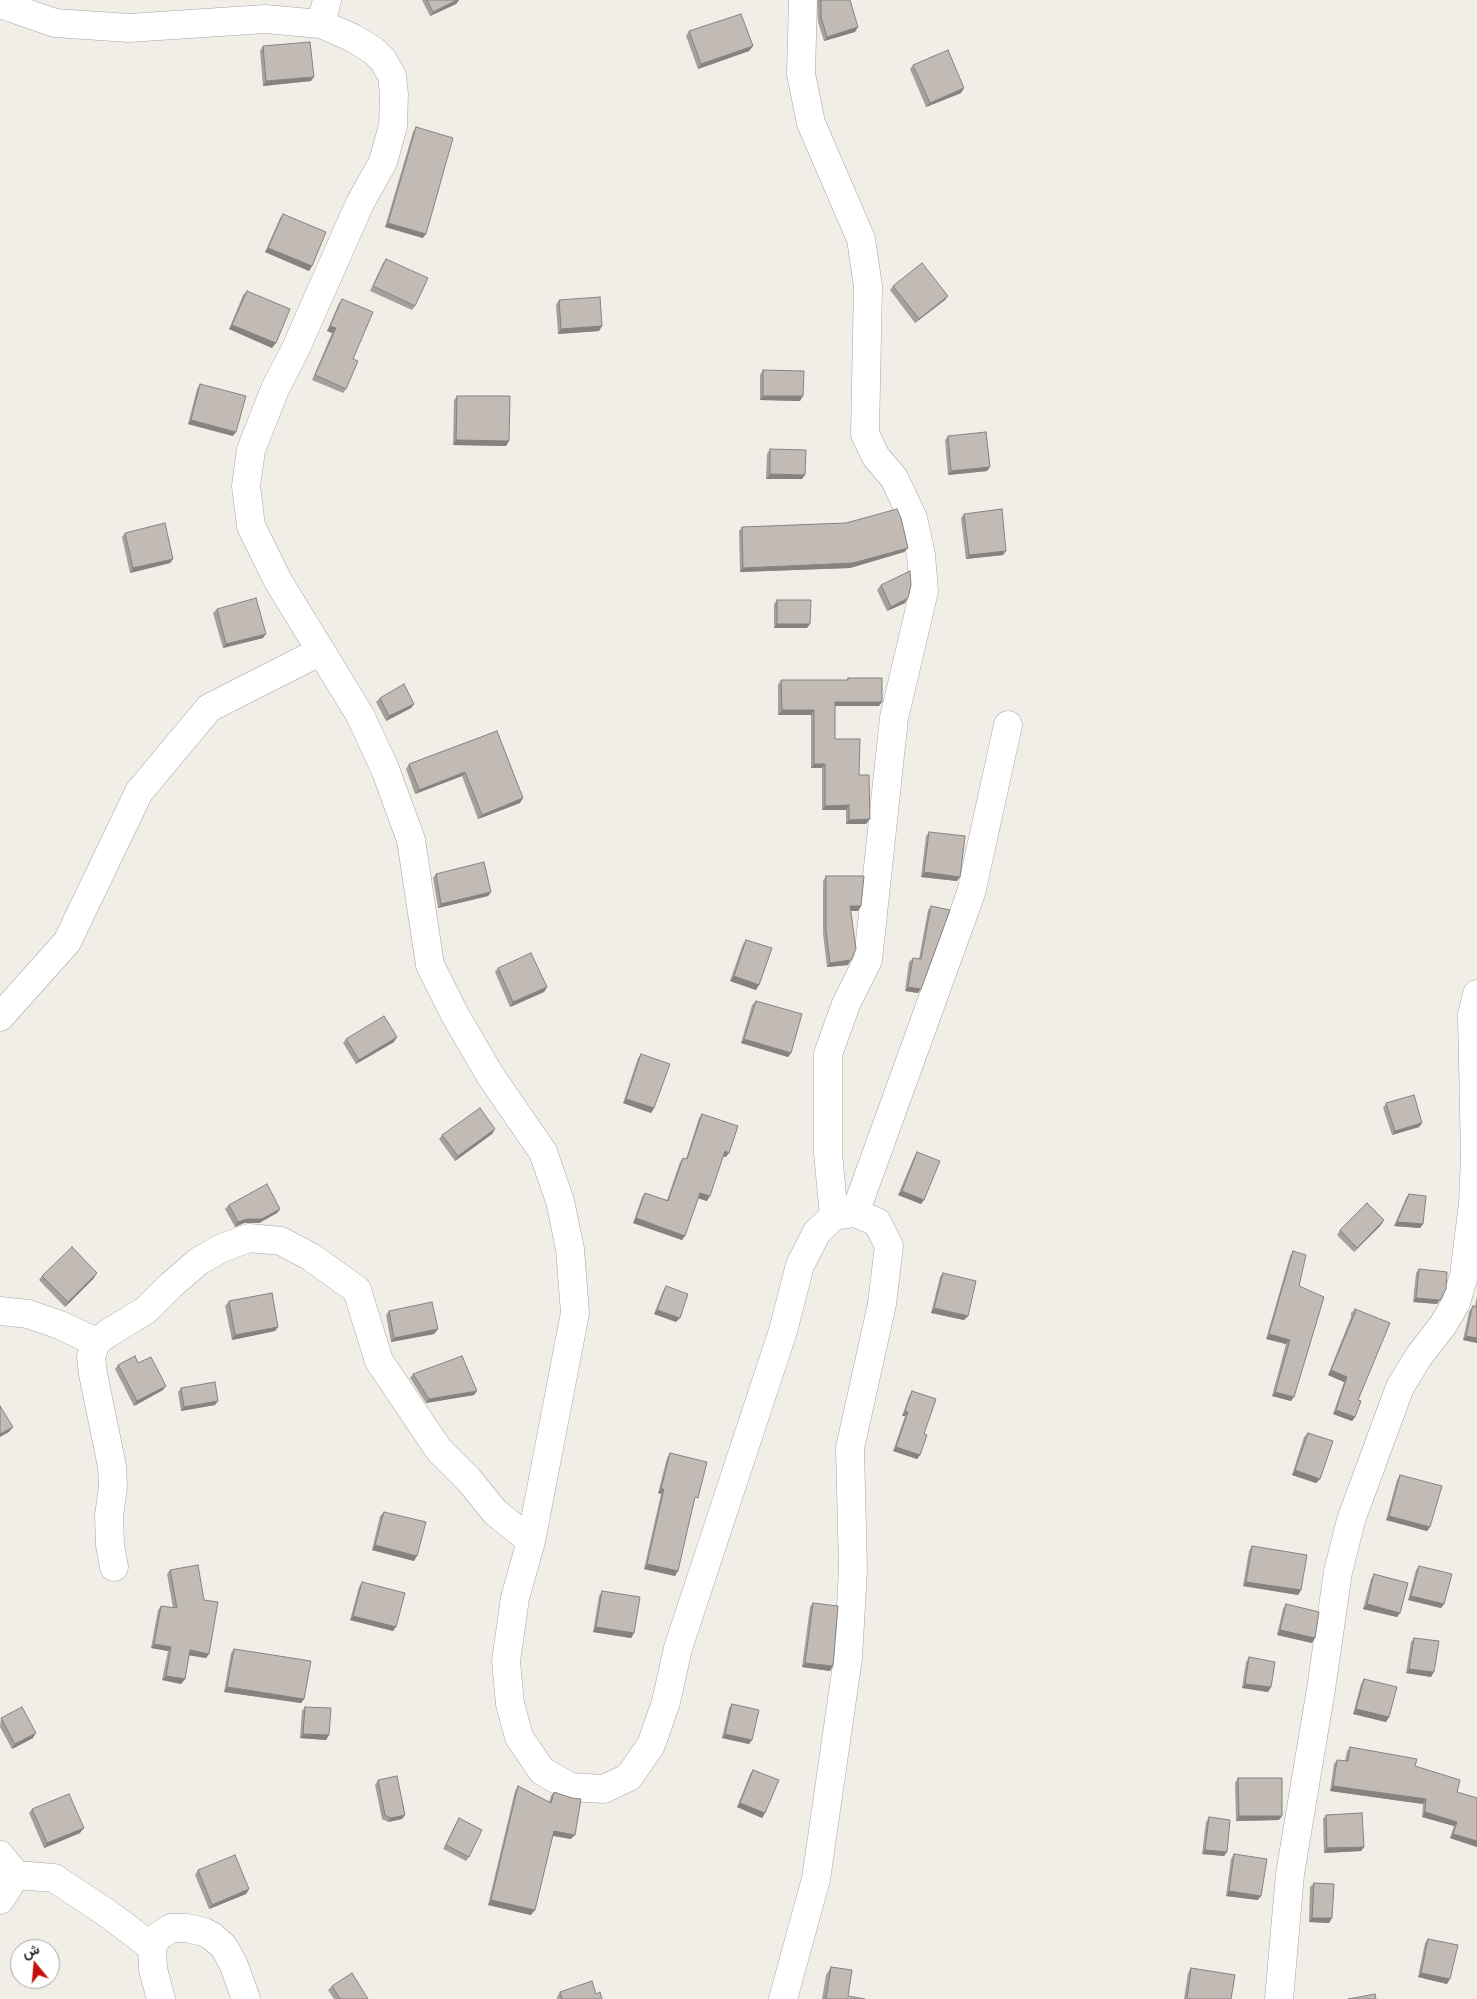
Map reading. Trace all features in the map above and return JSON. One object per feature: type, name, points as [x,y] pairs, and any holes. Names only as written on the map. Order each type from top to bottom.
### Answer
[{"type":"street","points":[[803,0],[801,74],[812,123],[861,239],[868,286],[866,434],[876,457],[894,478],[913,518],[922,555],[924,591],[894,718],[868,960],[846,1004],[828,1054],[828,1153],[845,1214]]},
{"type":"street","points":[[0,4],[55,23],[129,28],[265,19],[324,12],[353,38],[374,50],[383,60],[392,76],[394,94],[393,126],[383,162],[360,203],[296,348],[275,389],[252,450],[246,486],[251,526],[278,581],[360,715],[385,769],[410,840],[430,965],[455,1015],[490,1075],[543,1152],[560,1201],[570,1249],[575,1313],[531,1541],[515,1598],[506,1661],[510,1704],[519,1737],[542,1771],[570,1787],[604,1789],[629,1777],[651,1745],[666,1702],[678,1648],[783,1331],[800,1265],[817,1232],[845,1214],[971,894],[1008,725]]},
{"type":"street","points":[[0,1017],[67,942],[139,792],[209,708],[321,651]]},
{"type":"street","points":[[1279,1999],[1290,1874],[1321,1689],[1338,1572],[1351,1520],[1400,1388],[1418,1356],[1456,1303],[1464,1274],[1473,1195],[1474,1103],[1472,1015],[1477,994]]},
{"type":"street","points":[[788,1994],[816,1880],[848,1658],[853,1570],[850,1448],[882,1304],[889,1246],[877,1222],[845,1214]]},
{"type":"street","points":[[114,1567],[110,1545],[109,1516],[113,1487],[112,1466],[93,1374],[92,1357],[96,1342],[146,1310],[199,1261],[222,1248],[249,1238],[281,1241],[311,1257],[357,1290],[380,1361],[439,1450],[469,1480],[495,1512],[531,1541]]},
{"type":"street","points":[[0,1311],[36,1317],[60,1325],[96,1342]]},
{"type":"street","points":[[0,1900],[8,1865],[54,1878],[107,1913],[152,1947]]},
{"type":"street","points":[[161,1999],[153,1969],[152,1947],[159,1936],[172,1928],[186,1928],[204,1932],[214,1937],[233,1962],[246,1999]]},
{"type":"building","points":[[427,0],[457,0],[433,12]]},
{"type":"building","points":[[821,0],[850,0],[858,27],[827,37],[821,17]]},
{"type":"building","points":[[741,14],[753,46],[701,64],[689,31]]},
{"type":"building","points":[[310,42],[314,77],[266,81],[263,46]]},
{"type":"building","points":[[948,50],[964,88],[930,103],[913,65]]},
{"type":"building","points":[[416,127],[453,138],[426,234],[388,223]]},
{"type":"building","points":[[283,214],[326,232],[312,266],[268,248]]},
{"type":"building","points":[[386,259],[428,278],[415,306],[373,286]]},
{"type":"building","points":[[922,263],[948,296],[919,319],[893,286]]},
{"type":"building","points":[[247,291],[290,309],[276,343],[232,325]]},
{"type":"building","points":[[600,297],[602,326],[561,329],[559,300]]},
{"type":"building","points":[[342,299],[373,312],[353,359],[358,361],[346,389],[315,375],[336,328],[330,326]]},
{"type":"building","points":[[763,370],[804,371],[803,396],[763,396]]},
{"type":"building","points":[[200,384],[246,396],[236,432],[191,420]]},
{"type":"building","points":[[457,396],[510,396],[509,441],[456,440]]},
{"type":"building","points":[[986,432],[990,467],[951,471],[948,436]]},
{"type":"building","points":[[770,449],[806,450],[805,475],[770,474]]},
{"type":"building","points":[[897,509],[908,548],[853,563],[743,568],[742,527],[846,523]]},
{"type":"building","points":[[1002,509],[1006,551],[969,555],[964,514]]},
{"type":"building","points":[[165,523],[173,559],[133,568],[125,533]]},
{"type":"building","points":[[910,571],[911,585],[908,598],[891,607],[881,585]]},
{"type":"building","points":[[256,598],[266,634],[226,644],[217,609]]},
{"type":"building","points":[[777,600],[811,600],[810,624],[777,624]]},
{"type":"building","points":[[848,678],[882,678],[882,702],[835,702],[835,739],[860,739],[859,775],[869,775],[870,819],[849,820],[849,805],[825,806],[825,764],[814,764],[814,710],[782,710],[781,680],[848,680]]},
{"type":"building","points":[[404,684],[414,704],[389,716],[380,698]]},
{"type":"building","points":[[497,731],[523,798],[482,815],[465,772],[419,790],[409,764]]},
{"type":"building","points":[[929,832],[965,836],[960,877],[924,872]]},
{"type":"building","points":[[484,862],[491,892],[441,904],[436,874]]},
{"type":"building","points":[[826,876],[864,876],[861,906],[850,906],[856,949],[851,960],[830,963],[826,930]]},
{"type":"building","points":[[931,906],[950,910],[921,989],[908,987],[913,958],[921,959]]},
{"type":"building","points":[[746,940],[772,948],[759,985],[734,976]]},
{"type":"building","points":[[531,953],[547,987],[513,1002],[498,968]]},
{"type":"building","points":[[756,1001],[802,1014],[791,1053],[744,1039]]},
{"type":"building","points":[[384,1016],[397,1037],[359,1060],[346,1039]]},
{"type":"building","points":[[641,1054],[670,1064],[654,1108],[626,1099]]},
{"type":"building","points":[[1414,1095],[1422,1123],[1395,1131],[1386,1103]]},
{"type":"building","points":[[480,1108],[495,1129],[458,1156],[442,1135]]},
{"type":"building","points":[[702,1114],[738,1126],[729,1153],[725,1151],[710,1196],[700,1193],[685,1236],[636,1218],[645,1193],[668,1201],[683,1158],[687,1159]]},
{"type":"building","points":[[917,1152],[940,1161],[924,1200],[902,1191]]},
{"type":"building","points":[[267,1184],[280,1209],[262,1219],[247,1219],[238,1222],[229,1205]]},
{"type":"building","points":[[1409,1194],[1426,1196],[1423,1224],[1397,1222]]},
{"type":"building","points":[[1367,1203],[1384,1220],[1357,1248],[1340,1230]]},
{"type":"building","points":[[72,1247],[97,1273],[68,1302],[42,1276]]},
{"type":"building","points":[[1293,1251],[1306,1255],[1299,1286],[1324,1297],[1294,1397],[1275,1392],[1290,1340],[1269,1334]]},
{"type":"building","points":[[1419,1269],[1447,1272],[1446,1289],[1440,1300],[1416,1298]]},
{"type":"building","points":[[943,1273],[976,1281],[968,1316],[934,1308]]},
{"type":"building","points":[[666,1286],[688,1294],[680,1318],[657,1310]]},
{"type":"building","points":[[272,1293],[278,1327],[235,1335],[229,1301]]},
{"type":"building","points":[[432,1302],[438,1329],[394,1338],[389,1311]]},
{"type":"building","points":[[1473,1306],[1477,1307],[1477,1338],[1466,1336]]},
{"type":"building","points":[[1355,1309],[1390,1323],[1358,1400],[1361,1401],[1355,1417],[1336,1410],[1347,1377],[1331,1370]]},
{"type":"building","points":[[135,1356],[138,1363],[151,1357],[166,1386],[137,1401],[118,1365]]},
{"type":"building","points":[[462,1356],[477,1391],[429,1399],[413,1374]]},
{"type":"building","points":[[215,1382],[218,1401],[184,1407],[181,1388]]},
{"type":"building","points":[[912,1391],[936,1399],[924,1434],[927,1435],[920,1455],[896,1447],[908,1412],[905,1411]]},
{"type":"building","points":[[0,1406],[13,1427],[0,1434]]},
{"type":"building","points":[[1308,1433],[1333,1441],[1320,1479],[1295,1470]]},
{"type":"building","points":[[670,1453],[707,1462],[698,1498],[695,1497],[678,1571],[647,1564],[664,1489],[661,1489]]},
{"type":"building","points":[[1400,1475],[1442,1486],[1430,1527],[1389,1516]]},
{"type":"building","points":[[384,1512],[426,1522],[417,1556],[375,1545]]},
{"type":"building","points":[[1252,1546],[1307,1555],[1301,1590],[1246,1582]]},
{"type":"building","points":[[198,1565],[204,1600],[218,1602],[209,1654],[190,1650],[185,1679],[166,1676],[171,1647],[154,1644],[161,1606],[177,1608],[170,1570]]},
{"type":"building","points":[[1419,1566],[1452,1574],[1444,1604],[1411,1596]]},
{"type":"building","points":[[1374,1574],[1408,1583],[1400,1613],[1367,1604]]},
{"type":"building","points":[[362,1582],[405,1593],[396,1627],[353,1616]]},
{"type":"building","points":[[602,1591],[640,1597],[634,1633],[596,1627]]},
{"type":"building","points":[[813,1603],[838,1606],[833,1666],[805,1663]]},
{"type":"building","points":[[1286,1604],[1319,1612],[1315,1638],[1280,1630]]},
{"type":"building","points":[[1414,1638],[1439,1641],[1434,1672],[1409,1669]]},
{"type":"building","points":[[234,1649],[311,1661],[304,1699],[227,1687]]},
{"type":"building","points":[[1249,1657],[1275,1662],[1271,1687],[1245,1684]]},
{"type":"building","points":[[1364,1679],[1397,1687],[1389,1717],[1356,1709]]},
{"type":"building","points":[[732,1704],[759,1710],[752,1740],[725,1734]]},
{"type":"building","points":[[22,1707],[36,1733],[15,1744],[1,1718]]},
{"type":"building","points":[[305,1707],[331,1708],[329,1735],[303,1734]]},
{"type":"building","points":[[1350,1747],[1417,1759],[1415,1766],[1460,1780],[1457,1792],[1477,1798],[1477,1841],[1453,1834],[1457,1822],[1425,1812],[1426,1799],[1333,1786],[1337,1760],[1348,1761]]},
{"type":"building","points":[[753,1770],[779,1780],[765,1813],[740,1803]]},
{"type":"building","points":[[397,1776],[405,1815],[391,1818],[385,1815],[378,1780]]},
{"type":"building","points":[[1238,1778],[1282,1778],[1282,1816],[1239,1816]]},
{"type":"building","points":[[518,1786],[551,1803],[554,1792],[581,1799],[575,1835],[554,1831],[535,1910],[491,1900]]},
{"type":"building","points":[[69,1794],[84,1828],[47,1843],[32,1809]]},
{"type":"building","points":[[1362,1813],[1364,1847],[1327,1848],[1326,1815]]},
{"type":"building","points":[[1209,1817],[1230,1820],[1227,1852],[1205,1850]]},
{"type":"building","points":[[459,1818],[482,1830],[469,1857],[446,1845]]},
{"type":"building","points":[[1234,1854],[1267,1859],[1261,1896],[1229,1891]]},
{"type":"building","points":[[235,1855],[249,1889],[212,1905],[198,1870]]},
{"type":"building","points":[[1314,1883],[1334,1884],[1332,1918],[1312,1918]]},
{"type":"building","points":[[1428,1939],[1458,1945],[1450,1979],[1421,1973]]},
{"type":"building","points":[[831,1967],[852,1970],[848,1996],[865,1999],[826,1999]]},
{"type":"building","points":[[1191,1968],[1235,1975],[1231,1999],[1187,1999]]},
{"type":"building","points":[[352,1973],[368,1999],[340,1999],[332,1986]]},
{"type":"building","points":[[592,1981],[596,1994],[600,1992],[602,1999],[562,1999],[560,1992]]},
{"type":"building","points":[[1375,1994],[1376,1999],[1348,1999]]}]
